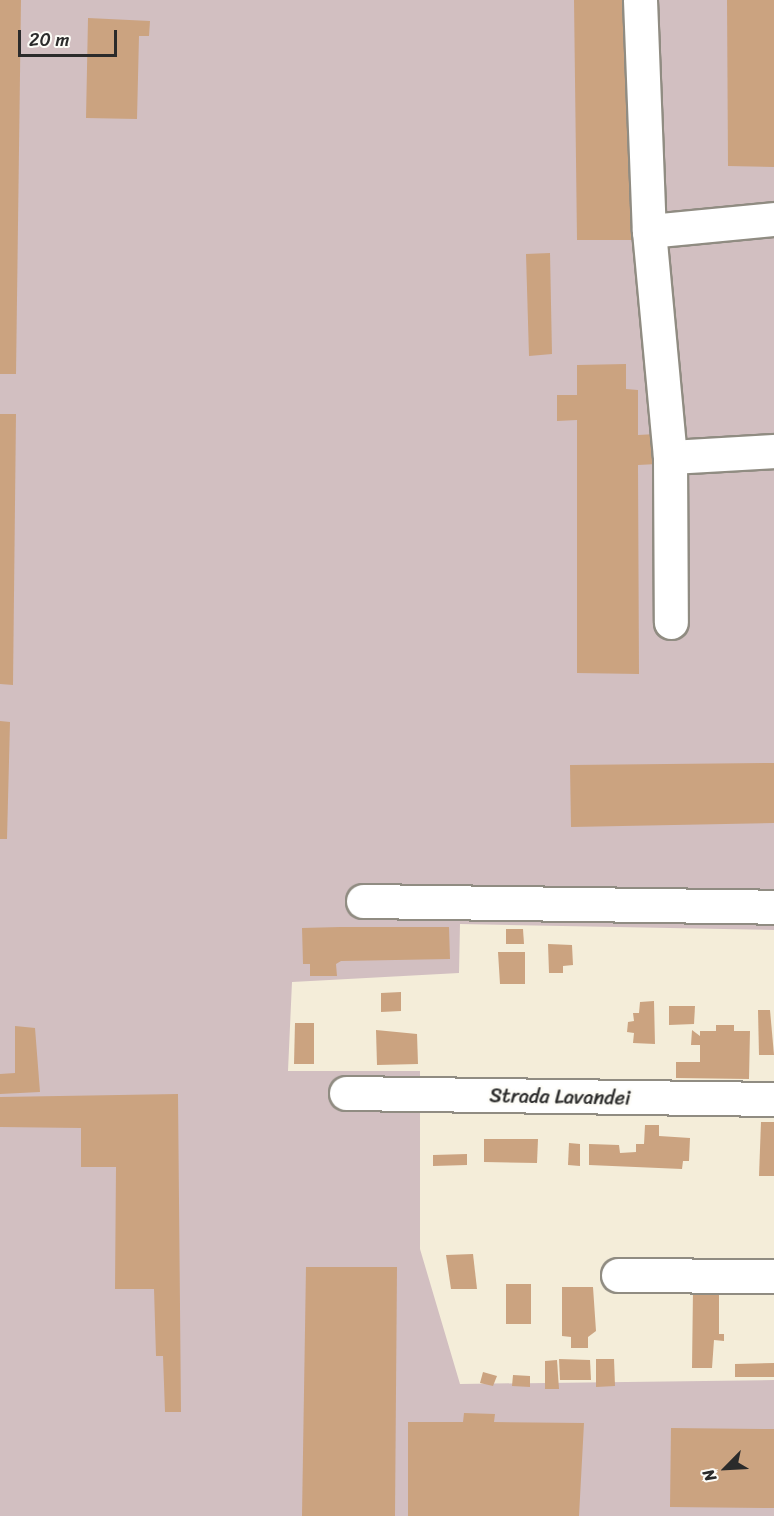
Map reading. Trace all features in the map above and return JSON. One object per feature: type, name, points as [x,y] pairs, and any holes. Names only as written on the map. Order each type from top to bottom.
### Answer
[{"type":"street","points":[[640,0],[649,231],[670,457],[671,622]]},
{"type":"street","points":[[649,231],[774,219]]},
{"type":"street","points":[[670,457],[774,451]]},
{"type":"street","points":[[363,901],[774,907]]},
{"type":"street","name":"Strada Lavandei","points":[[346,1093],[774,1099]]},
{"type":"street","points":[[618,1275],[774,1276]]},
{"type":"shaded area","points":[[0,0],[774,0],[774,930],[460,924],[459,973],[292,982],[288,1071],[420,1071],[420,1249],[460,1384],[774,1380],[774,1516],[0,1516]]},
{"type":"building","points":[[0,0],[21,0],[16,374],[0,374]]},
{"type":"building","points":[[574,0],[632,0],[635,240],[577,240]]},
{"type":"building","points":[[727,0],[774,0],[774,167],[728,166]]},
{"type":"building","points":[[88,18],[150,21],[149,36],[139,36],[137,119],[86,118]]},
{"type":"building","points":[[550,253],[552,354],[529,356],[526,254]]},
{"type":"building","points":[[626,364],[626,389],[638,390],[638,435],[656,434],[657,464],[638,465],[639,674],[577,673],[577,420],[557,421],[557,395],[577,395],[577,365]]},
{"type":"building","points":[[0,414],[16,414],[13,685],[0,684]]},
{"type":"building","points":[[0,721],[10,722],[7,839],[0,839]]},
{"type":"building","points":[[774,763],[774,823],[571,827],[570,765]]},
{"type":"building","points":[[449,927],[450,959],[341,961],[336,964],[337,976],[310,976],[310,964],[303,964],[302,928]]},
{"type":"building","points":[[506,929],[523,929],[524,944],[506,944]]},
{"type":"building","points":[[548,944],[572,945],[573,965],[563,966],[563,973],[549,973]]},
{"type":"building","points":[[498,952],[525,952],[525,984],[500,984]]},
{"type":"building","points":[[401,992],[401,1011],[381,1012],[381,993]]},
{"type":"building","points":[[654,1001],[655,1044],[633,1043],[634,1033],[627,1032],[628,1022],[634,1021],[633,1013],[639,1013],[640,1002]]},
{"type":"building","points":[[669,1006],[695,1006],[694,1024],[669,1025]]},
{"type":"building","points":[[758,1010],[770,1010],[774,1055],[759,1055]]},
{"type":"building","points":[[295,1023],[314,1023],[314,1064],[294,1064]]},
{"type":"building","points":[[716,1025],[734,1025],[734,1031],[750,1031],[749,1079],[676,1078],[676,1062],[700,1062],[700,1045],[691,1045],[692,1030],[700,1036],[700,1031],[716,1031]]},
{"type":"building","points":[[15,1026],[35,1028],[40,1092],[0,1094],[0,1074],[15,1073]]},
{"type":"building","points":[[376,1030],[417,1034],[418,1064],[377,1065]]},
{"type":"building","points":[[178,1094],[181,1412],[165,1412],[163,1356],[156,1356],[154,1289],[115,1289],[116,1167],[81,1167],[81,1128],[0,1127],[0,1097]]},
{"type":"building","points":[[761,1122],[774,1122],[774,1176],[759,1176]]},
{"type":"building","points":[[645,1125],[659,1125],[659,1136],[690,1138],[689,1161],[683,1161],[682,1169],[589,1165],[589,1144],[619,1145],[620,1153],[636,1152],[636,1144],[644,1144]]},
{"type":"building","points":[[484,1139],[538,1139],[537,1163],[484,1162]]},
{"type":"building","points":[[569,1143],[580,1144],[580,1166],[568,1165]]},
{"type":"building","points":[[467,1154],[467,1165],[433,1166],[433,1155]]},
{"type":"building","points":[[473,1254],[477,1289],[451,1289],[446,1255]]},
{"type":"building","points":[[306,1267],[397,1267],[395,1516],[302,1516]]},
{"type":"building","points":[[506,1284],[531,1284],[531,1324],[506,1324]]},
{"type":"building","points":[[562,1287],[593,1287],[596,1331],[588,1337],[588,1348],[571,1348],[571,1337],[562,1336]]},
{"type":"building","points":[[693,1289],[719,1289],[719,1334],[724,1334],[724,1341],[714,1340],[712,1368],[692,1368]]},
{"type":"building","points":[[559,1359],[590,1360],[591,1380],[560,1380]]},
{"type":"building","points":[[596,1359],[614,1359],[615,1386],[596,1387]]},
{"type":"building","points":[[557,1360],[559,1389],[545,1389],[545,1361]]},
{"type":"building","points":[[774,1363],[774,1377],[735,1377],[735,1364]]},
{"type":"building","points":[[483,1372],[497,1376],[493,1386],[480,1383]]},
{"type":"building","points":[[513,1375],[530,1376],[530,1387],[512,1386]]},
{"type":"building","points":[[464,1413],[495,1414],[494,1422],[584,1423],[579,1516],[408,1516],[408,1422],[463,1422]]},
{"type":"building","points":[[671,1428],[774,1429],[774,1508],[670,1507]]}]
